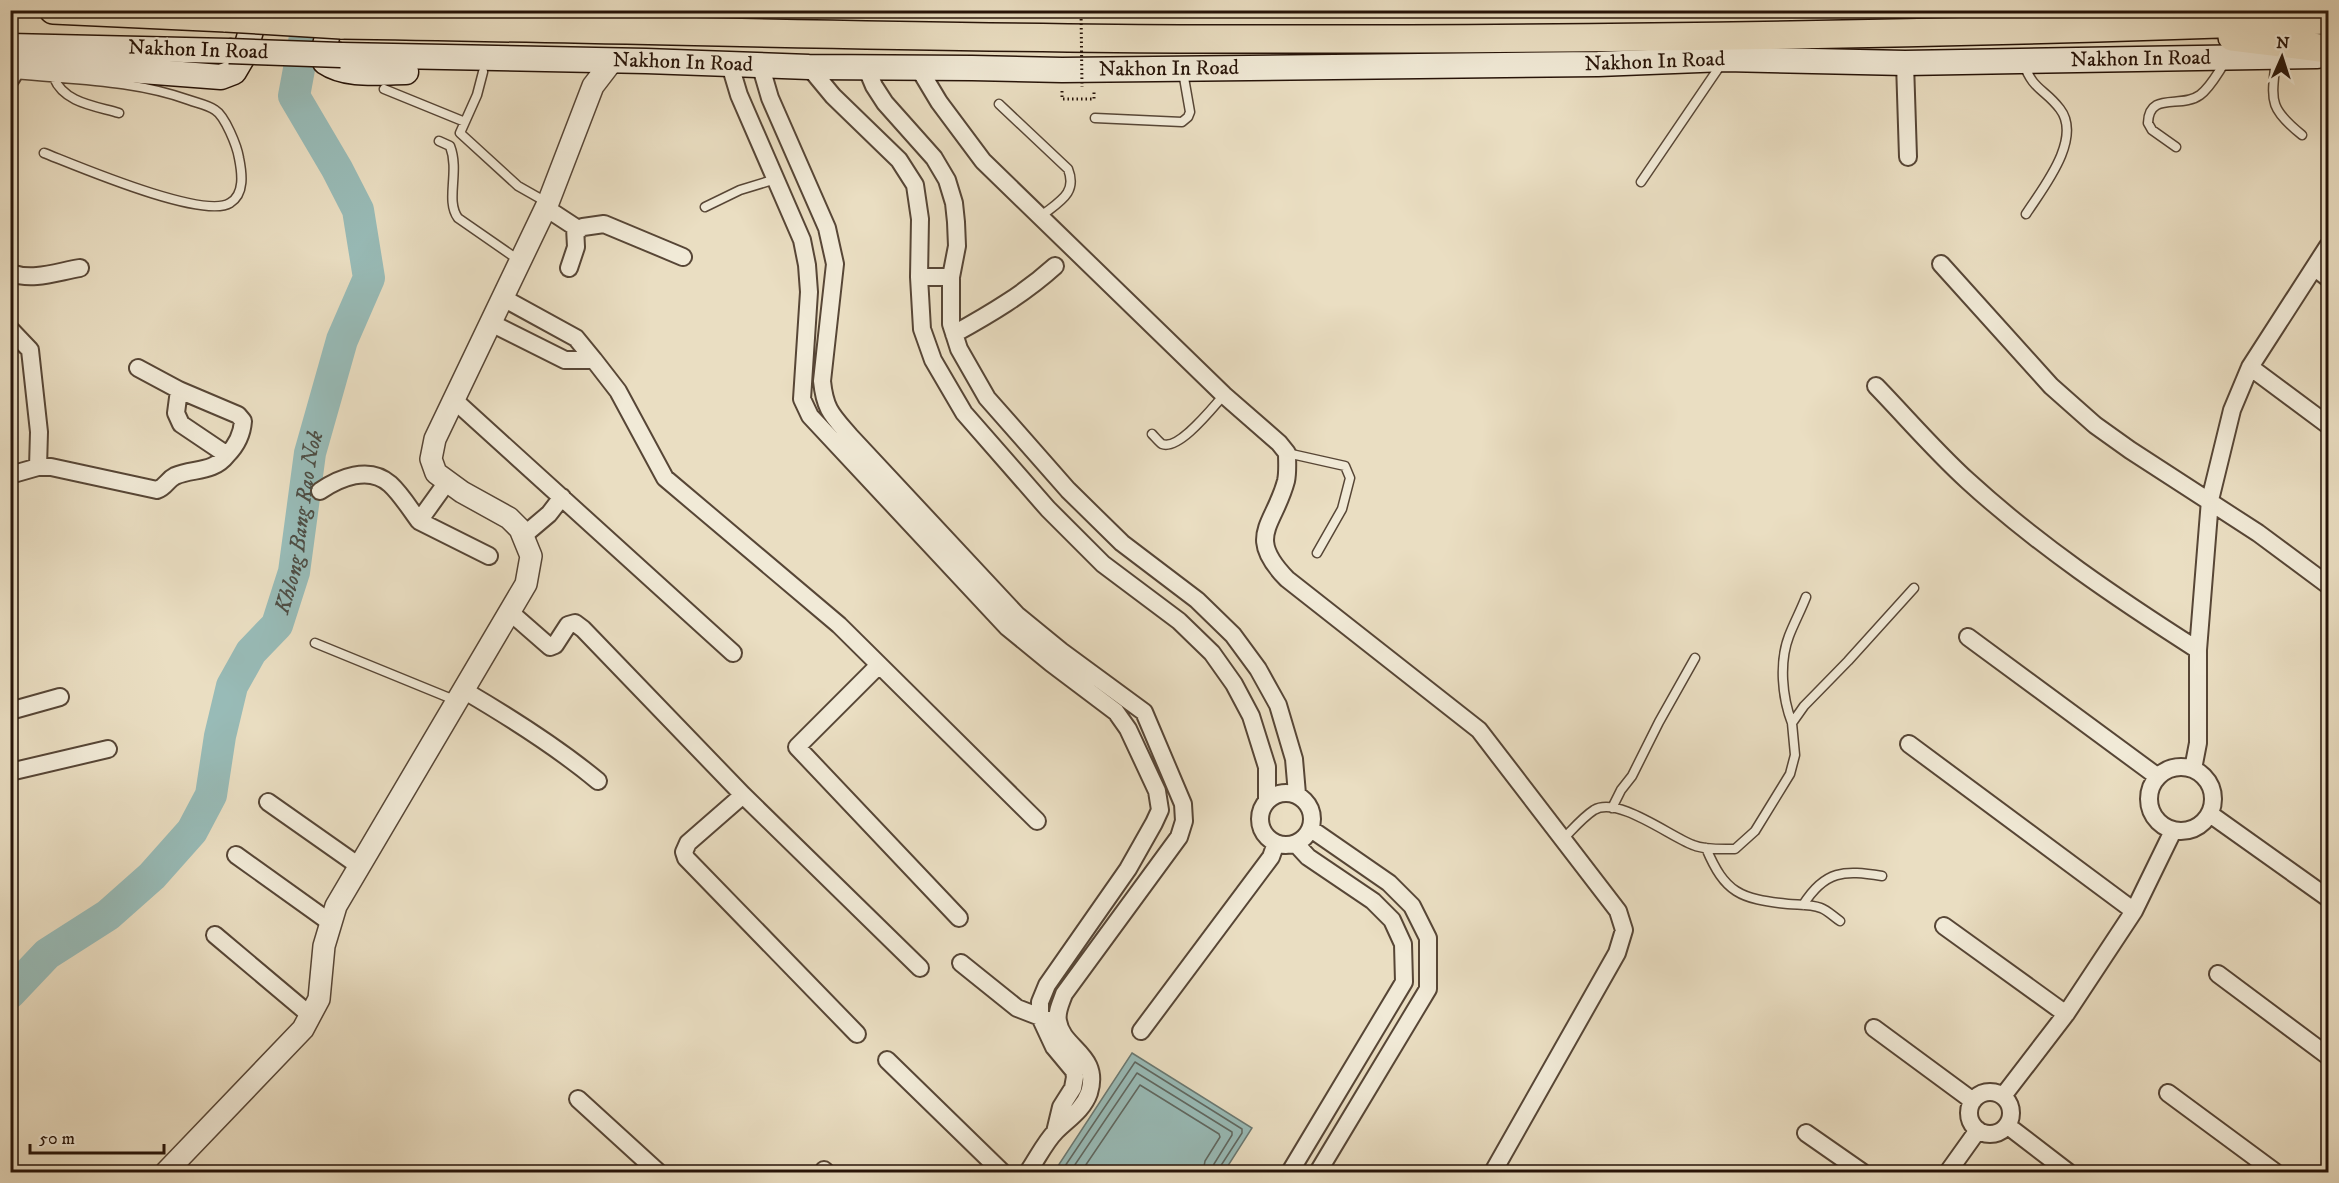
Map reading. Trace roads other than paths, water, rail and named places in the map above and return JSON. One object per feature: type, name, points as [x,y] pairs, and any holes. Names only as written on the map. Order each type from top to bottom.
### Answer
[{"type":"main road","name":"Nakhon In Road","points":[[53,10],[226,18],[338,18],[1197,39],[1594,38],[2157,27],[2328,20]]},
{"type":"main road","points":[[13,64],[221,77],[234,72],[244,56],[257,10]]},
{"type":"main road","points":[[338,18],[323,53],[326,62],[335,69],[368,72],[550,71],[584,60]]},
{"type":"main road","points":[[2157,27],[2328,49]]},
{"type":"main road","name":"Nakhon In Road","points":[[13,64],[229,51],[809,67],[1062,70],[1598,64],[1725,59],[1905,63],[2328,56]]},
{"type":"street","points":[[166,1173],[303,1029],[319,999],[324,945],[336,906],[526,584],[531,556],[520,529],[509,518],[447,482],[436,473],[431,459],[435,439],[453,399],[547,206],[593,86],[613,60]]},
{"type":"street","points":[[1905,63],[1908,157]]},
{"type":"street","points":[[760,64],[770,98],[827,228],[835,264],[822,381],[824,401],[844,442]]},
{"type":"street","points":[[730,65],[740,95],[802,240],[809,292],[802,399],[810,416],[844,442],[1056,657],[1116,712],[1128,729],[1157,791],[1160,810],[1128,869],[1047,985],[1040,1002],[1040,1017],[1054,1047],[1074,1071],[1075,1077],[1073,1088],[1061,1107],[1055,1132]]},
{"type":"street","points":[[809,67],[832,96],[899,160],[915,185],[920,219],[918,277],[922,328],[933,360],[964,413],[1048,509],[1103,564],[1179,621],[1212,653],[1234,684],[1251,716],[1267,767],[1267,800]]},
{"type":"street","points":[[866,67],[879,94],[934,158],[947,180],[954,203],[957,246],[951,278],[951,324],[959,349],[987,398],[1068,490],[1122,543],[1197,600],[1233,634],[1258,669],[1278,705],[1294,759],[1297,794]]},
{"type":"street","points":[[918,67],[939,102],[983,161],[1224,395],[1279,443],[1287,453],[1286,482],[1265,531],[1265,548],[1273,565],[1287,579],[1479,730],[1618,911],[1624,930],[1617,953],[1493,1173]]},
{"type":"street","points":[[882,144],[907,129]]},
{"type":"street","points":[[547,206],[575,227],[576,248],[569,268]]},
{"type":"street","points":[[792,218],[818,207]]},
{"type":"street","points":[[576,232],[583,227],[604,224],[682,257]]},
{"type":"street","points":[[2193,769],[2198,743],[2198,650],[2210,501],[2232,410],[2250,367],[2322,273],[2328,246]]},
{"type":"street","points":[[1941,264],[2051,386],[2095,425],[2210,501],[2328,585]]},
{"type":"street","points":[[954,334],[1012,301],[1034,286],[1055,266]]},
{"type":"street","points":[[10,273],[34,278],[80,268]]},
{"type":"street","points":[[918,277],[951,278]]},
{"type":"street","points":[[503,298],[576,338],[618,391],[665,478],[839,626],[1037,821]]},
{"type":"street","points":[[490,322],[566,360],[594,360]]},
{"type":"street","points":[[10,329],[30,350],[39,432],[38,466]]},
{"type":"street","points":[[2250,367],[2328,425]]},
{"type":"street","points":[[10,475],[38,466],[51,467],[157,490],[165,487],[174,476],[208,469],[223,460],[235,447],[242,433],[243,421],[238,415],[179,390],[138,368]]},
{"type":"street","points":[[1876,386],[1966,479],[2003,511],[2092,579],[2198,650]]},
{"type":"street","points":[[179,390],[176,413],[181,424],[227,455]]},
{"type":"street","points":[[453,399],[733,653]]},
{"type":"street","points":[[983,437],[1004,419]]},
{"type":"street","points":[[320,490],[337,480],[355,474],[389,482],[419,521],[489,556]]},
{"type":"street","points":[[419,521],[447,482]]},
{"type":"street","points":[[523,537],[549,514],[562,497]]},
{"type":"street","points":[[510,612],[550,646],[555,645],[568,625],[575,623],[583,629],[742,795],[920,968]]},
{"type":"street","points":[[1212,653],[1233,634]]},
{"type":"street","points":[[1968,637],[2158,777]]},
{"type":"street","points":[[1028,1173],[1055,1132],[1074,1116],[1088,1094],[1092,1077],[1088,1064],[1067,1038],[1058,1022],[1058,1010],[1064,994],[1179,837],[1184,821],[1183,804],[1144,712],[1056,657]]},
{"type":"street","points":[[879,665],[797,747],[960,918]]},
{"type":"street","points":[[462,696],[508,717],[598,781]]},
{"type":"street","points":[[10,711],[60,697]]},
{"type":"street","points":[[1909,744],[2134,911]]},
{"type":"street","points":[[10,772],[108,749]]},
{"type":"street","points":[[2174,768],[2193,769],[2202,775],[2209,783],[2213,793],[2213,804],[2210,814],[2201,825],[2188,831],[2173,831],[2161,825],[2152,814],[2148,801],[2150,788],[2158,777],[2174,768]]},
{"type":"street","points":[[1287,792],[1297,794],[1306,800],[1313,819],[1311,829],[1305,838],[1296,844],[1286,846],[1267,838],[1261,829],[1259,819],[1267,800],[1276,794],[1287,792]]},
{"type":"street","points":[[742,795],[687,843],[684,852],[686,858],[857,1034]]},
{"type":"street","points":[[268,802],[359,866]]},
{"type":"street","points":[[2210,814],[2328,898]]},
{"type":"street","points":[[1311,829],[1389,883],[1412,906],[1428,938],[1428,989],[1318,1173]]},
{"type":"street","points":[[2004,1096],[2066,1014],[2134,911],[2173,831]]},
{"type":"street","points":[[1141,1031],[1271,857],[1276,843]]},
{"type":"street","points":[[1290,1173],[1404,982],[1403,944],[1392,920],[1373,901],[1308,857],[1296,844]]},
{"type":"street","points":[[236,855],[331,923]]},
{"type":"street","points":[[1128,869],[1145,884]]},
{"type":"street","points":[[1944,926],[2066,1014]]},
{"type":"street","points":[[215,935],[310,1016]]},
{"type":"street","points":[[962,963],[1017,1008],[1058,1022]]},
{"type":"street","points":[[2218,974],[2328,1056]]},
{"type":"street","points":[[1874,1028],[1973,1101]]},
{"type":"street","points":[[887,1060],[1002,1173]]},
{"type":"street","points":[[1988,1092],[2004,1096],[2012,1111],[2008,1126],[1993,1135],[1978,1130],[1972,1124],[1969,1116],[1973,1101],[1988,1092]]},
{"type":"street","points":[[2168,1093],[2276,1173]]},
{"type":"street","points":[[578,1099],[658,1173]]},
{"type":"street","points":[[2008,1126],[2068,1173]]},
{"type":"street","points":[[1948,1173],[1978,1130]]},
{"type":"street","points":[[1806,1133],[1862,1173]]},
{"type":"street","points":[[1307,1145],[1328,1158]]},
{"type":"lane","points":[[2276,57],[2273,91],[2277,112],[2302,135]]},
{"type":"lane","points":[[2176,147],[2152,130],[2148,123],[2150,109],[2156,104],[2190,100],[2199,96],[2228,58]]},
{"type":"lane","points":[[1641,182],[1725,59]]},
{"type":"lane","points":[[2023,62],[2033,85],[2061,110],[2065,121],[2066,139],[2062,156],[2026,214]]},
{"type":"lane","points":[[13,64],[54,78],[136,85],[217,110],[230,133],[239,157],[242,187],[237,198],[227,205],[212,206],[169,199],[112,180],[44,153]]},
{"type":"lane","points":[[1095,118],[1182,122],[1190,112],[1182,69]]},
{"type":"lane","points":[[450,146],[465,122],[477,95],[483,72]]},
{"type":"lane","points":[[54,78],[59,89],[69,96],[119,113]]},
{"type":"lane","points":[[384,89],[465,122]]},
{"type":"lane","points":[[999,104],[1068,169],[1072,178],[1069,193],[1040,217]]},
{"type":"lane","points":[[460,133],[518,186],[547,206]]},
{"type":"lane","points":[[439,141],[450,146],[455,159],[453,211],[458,218],[520,261]]},
{"type":"lane","points":[[705,207],[740,189],[776,179]]},
{"type":"lane","points":[[1152,434],[1166,445],[1181,440],[1224,395]]},
{"type":"lane","points":[[1287,453],[1345,466],[1350,478],[1342,509],[1317,553]]},
{"type":"lane","points":[[1792,723],[1804,706],[1914,588]]},
{"type":"lane","points":[[1563,839],[1593,810],[1601,807],[1630,812],[1694,846],[1706,848],[1735,849],[1755,831],[1790,774],[1793,765],[1795,754],[1792,723],[1786,706],[1785,662],[1789,636],[1806,597]]},
{"type":"lane","points":[[315,643],[462,696]]},
{"type":"lane","points":[[1612,808],[1621,790],[1632,776],[1695,658]]},
{"type":"lane","points":[[1706,848],[1726,885],[1738,893],[1788,904],[1821,908],[1840,921]]},
{"type":"lane","points":[[1803,905],[1817,886],[1828,876],[1854,871],[1882,876]]},
{"type":"water","points":[[1132,1053],[1252,1128],[1224,1172],[1054,1172]]},
{"type":"waterway","name":"Khlong Bang Rao Nok","points":[[10,993],[47,954],[108,915],[152,876],[192,831],[211,795],[220,736],[232,686],[251,652],[277,625],[294,572],[310,453],[342,340],[369,278],[358,210],[294,96],[310,10]]}]
